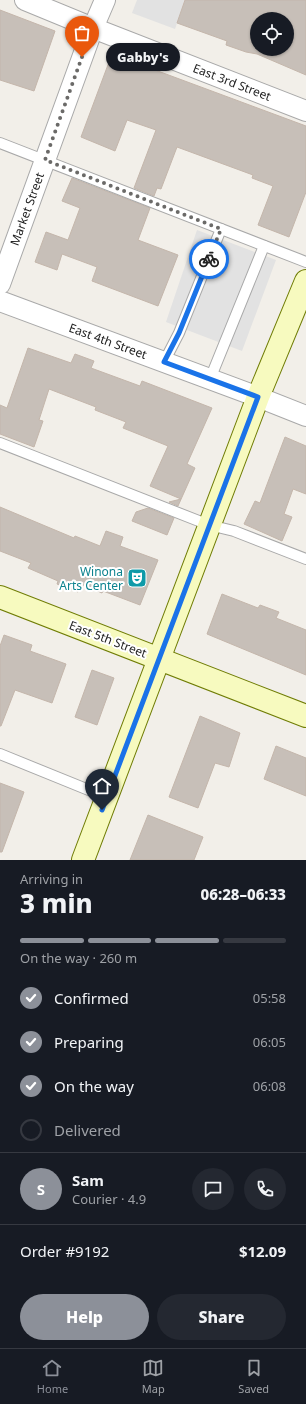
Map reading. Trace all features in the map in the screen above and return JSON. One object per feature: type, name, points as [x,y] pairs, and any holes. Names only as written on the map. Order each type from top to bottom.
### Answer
[{"type":"street","name":"East 3rd Street","points":[[28,0],[93,28],[306,111]]},
{"type":"street","name":"Market Street","points":[[0,284],[93,28],[105,0]]},
{"type":"street","points":[[83,860],[158,658],[258,397],[306,281]]},
{"type":"street","name":"East 4th Street","points":[[0,301],[306,416]]},
{"type":"street","name":"East 5th Street","points":[[0,597],[306,716]]},
{"type":"lane","points":[[0,143],[306,262]]},
{"type":"lane","points":[[164,362],[179,333],[221,229]]},
{"type":"lane","points":[[210,379],[264,246]]},
{"type":"lane","points":[[0,443],[209,525],[234,531],[306,559]]},
{"type":"lane","points":[[0,754],[106,797]]},
{"type":"shaded area","points":[[137,0],[185,0],[175,29],[132,13]]},
{"type":"shaded area","points":[[197,230],[276,260],[242,351],[166,322]]},
{"type":"building","points":[[185,0],[306,0],[306,75],[262,56],[294,56],[294,12],[250,12],[250,53],[226,45],[227,41],[177,23]]},
{"type":"building","points":[[0,10],[55,31],[34,91],[0,80]]},
{"type":"building","points":[[112,54],[306,126],[306,192],[289,237],[258,225],[273,186],[252,178],[253,175],[177,147],[161,189],[157,188],[154,196],[134,188],[156,130],[127,120],[115,151],[81,137]]},
{"type":"building","points":[[72,178],[150,208],[138,240],[178,255],[158,306],[92,281],[97,267],[62,254],[57,270],[35,262],[46,232],[68,240],[80,208],[62,201]]},
{"type":"building","points":[[28,348],[71,363],[75,354],[94,361],[91,368],[140,386],[142,381],[212,408],[187,464],[195,468],[178,506],[169,502],[181,499],[150,486],[168,446],[123,428],[126,422],[95,410],[96,407],[49,389],[39,420],[43,421],[34,447],[0,434],[0,405],[7,408]]},
{"type":"building","points":[[285,437],[306,446],[306,494],[293,489],[284,514],[292,517],[282,541],[244,524],[255,501],[260,503]]},
{"type":"building","points":[[0,507],[74,538],[75,536],[100,546],[106,531],[123,537],[120,546],[158,560],[140,605],[103,591],[102,593],[81,584],[78,592],[57,584],[58,581],[28,568],[31,563],[0,551]]},
{"type":"building","points":[[148,508],[174,518],[167,535],[132,521],[136,512]]},
{"type":"building","points":[[222,594],[258,608],[260,605],[279,612],[276,618],[306,630],[306,675],[207,634]]},
{"type":"building","points":[[4,635],[32,645],[30,651],[66,664],[52,703],[15,690],[0,726],[0,646]]},
{"type":"building","points":[[92,670],[114,678],[97,725],[75,717]]},
{"type":"building","points":[[200,716],[240,733],[229,767],[215,763],[198,808],[169,797]]},
{"type":"building","points":[[276,746],[306,758],[306,796],[264,779]]},
{"type":"building","points":[[0,783],[24,792],[2,852],[0,852]]},
{"type":"building","points":[[148,815],[203,837],[194,860],[130,860]]},
{"type":"way so far","points":[[82,57],[45,160],[221,229],[209,259]]},
{"type":"place","name":"Gabby's","points":[[82,57]]},
{"type":"place","name":"Winona Arts Center","points":[[137,578]]},
{"type":"route","points":[[102,810],[158,658],[258,397],[164,362],[179,333],[209,259]]}]
